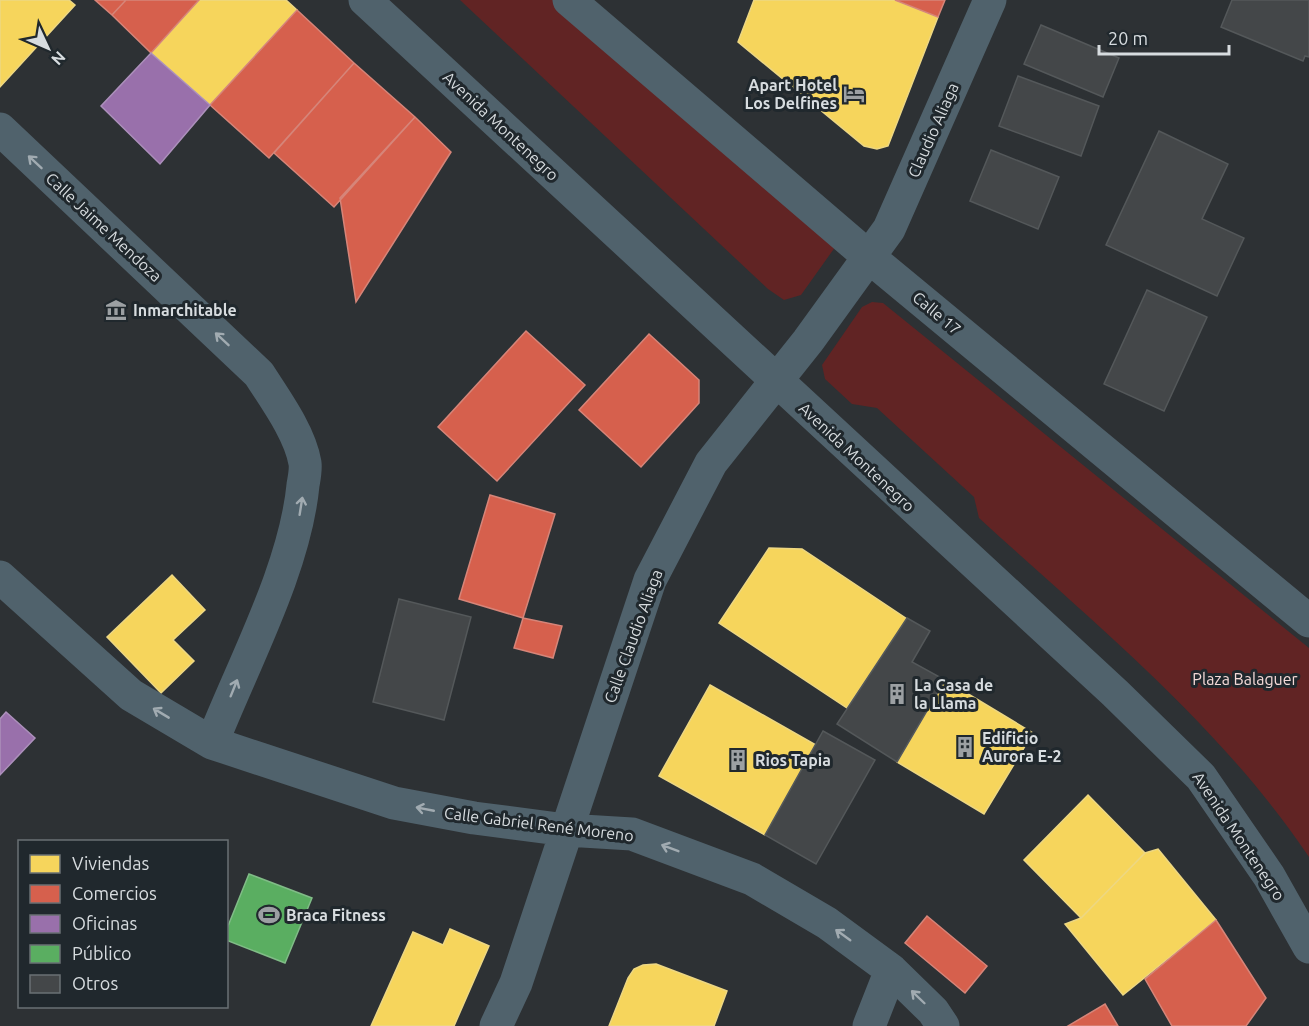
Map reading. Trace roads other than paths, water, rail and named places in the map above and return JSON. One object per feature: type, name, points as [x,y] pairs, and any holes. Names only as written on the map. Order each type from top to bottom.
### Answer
[{"type":"street","name":"Avenida Montenegro","points":[[365,0],[385,11],[776,382],[1097,677],[1201,777],[1269,876],[1309,947]]},
{"type":"street","name":"Calle 17","points":[[569,0],[869,257],[1309,621]]},
{"type":"street","name":"Claudio Aliaga","points":[[869,257],[889,230],[990,0]]},
{"type":"street","name":"Calle Jaime Mendoza","points":[[0,129],[259,374],[289,421],[305,463],[301,510],[285,561],[266,618],[212,743]]},
{"type":"street","name":"Calle Claudio Aliaga","points":[[496,1026],[516,983],[650,580],[711,463],[776,382],[869,257]]},
{"type":"street","name":"Calle Gabriel René Moreno","points":[[0,577],[131,695],[212,743],[394,803],[474,818],[566,830],[632,834],[752,879],[827,923],[891,970],[933,1011],[943,1026]]},
{"type":"street","points":[[868,1026],[891,970]]},
{"type":"place","name":"Apart Hotel Los Delfines","points":[[854,94]]},
{"type":"place","name":"Inmarchitable","points":[[116,310]]},
{"type":"place","name":"La Casa de la Llama","points":[[897,694]]},
{"type":"place","name":"Edificio Aurora E-2","points":[[965,747]]},
{"type":"place","name":"Rios Tapia","points":[[738,760]]},
{"type":"place","name":"Braca Fitness","points":[[269,915]]},
{"type":"park label","name":"Plaza Balaguer","points":[[1245,679]]}]
